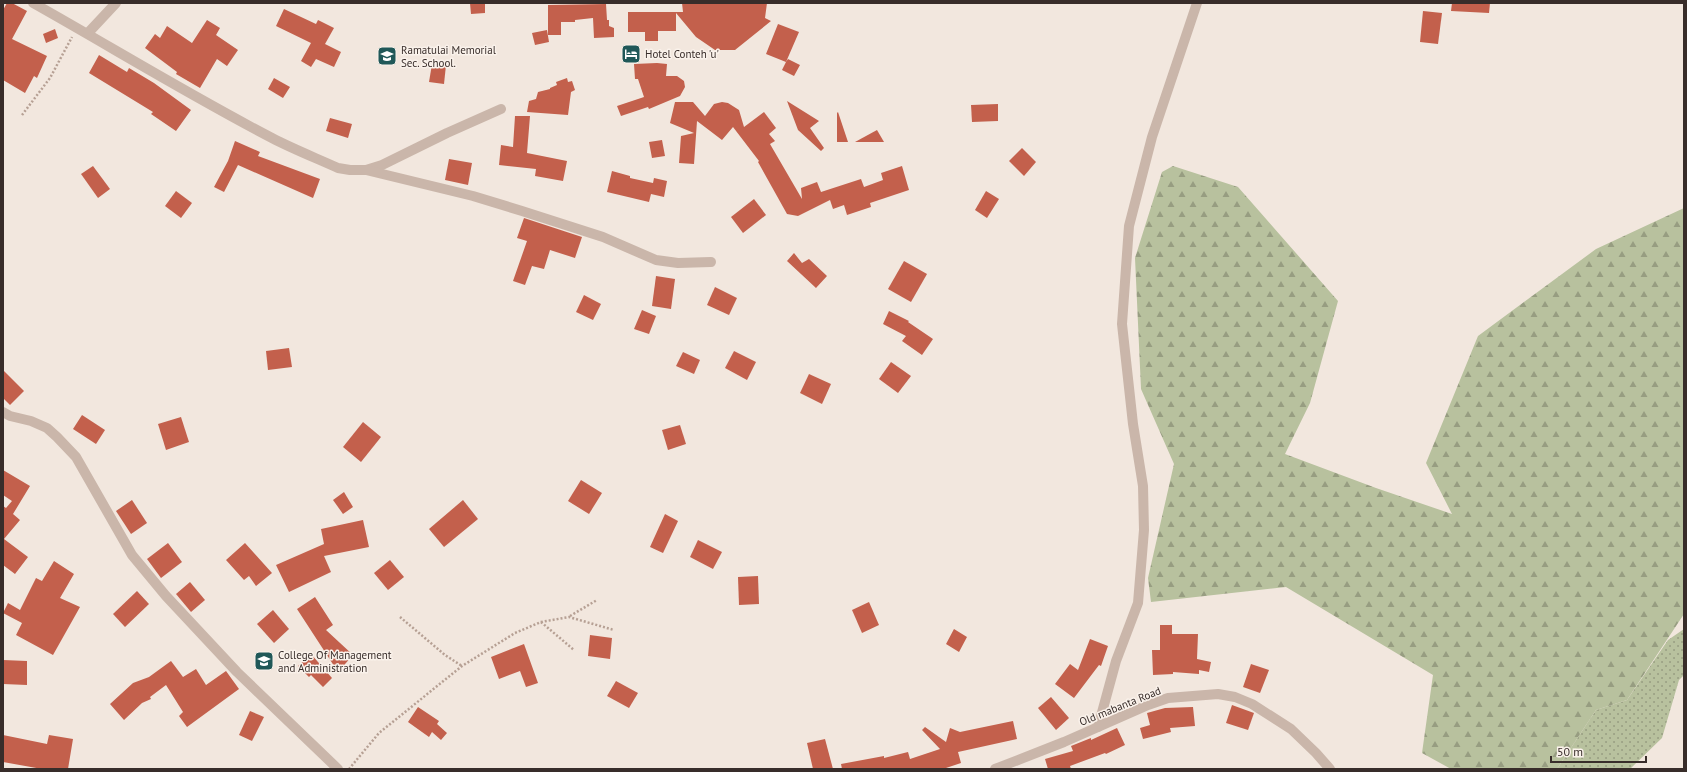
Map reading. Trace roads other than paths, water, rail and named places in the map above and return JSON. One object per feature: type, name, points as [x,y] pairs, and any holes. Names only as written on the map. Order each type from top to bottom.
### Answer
[{"type":"street","points":[[34,3],[88,33],[192,96],[273,139],[338,168],[366,170],[473,196],[603,237],[656,260],[711,262]]},
{"type":"street","points":[[88,33],[116,3]]},
{"type":"street","points":[[1098,727],[1116,661],[1138,603],[1144,530],[1143,486],[1133,424],[1122,324],[1129,226],[1152,137],[1197,3]]},
{"type":"street","points":[[366,170],[382,165],[447,133],[501,109]]},
{"type":"street","points":[[3,412],[10,416],[31,421],[47,428],[57,437],[76,458],[132,555],[166,596],[237,672],[338,769]]},
{"type":"street","name":"Old mabanta Road","points":[[995,769],[1168,698],[1218,694],[1235,697],[1252,704],[1292,729],[1330,769]]},
{"type":"place","name":"Hotel Conteh 'u'","points":[[631,54]]},
{"type":"place","name":"Ramatulai Memorial Sec. School.","points":[[387,56]]},
{"type":"place","name":"College Of Management and Administration","points":[[264,661]]}]
